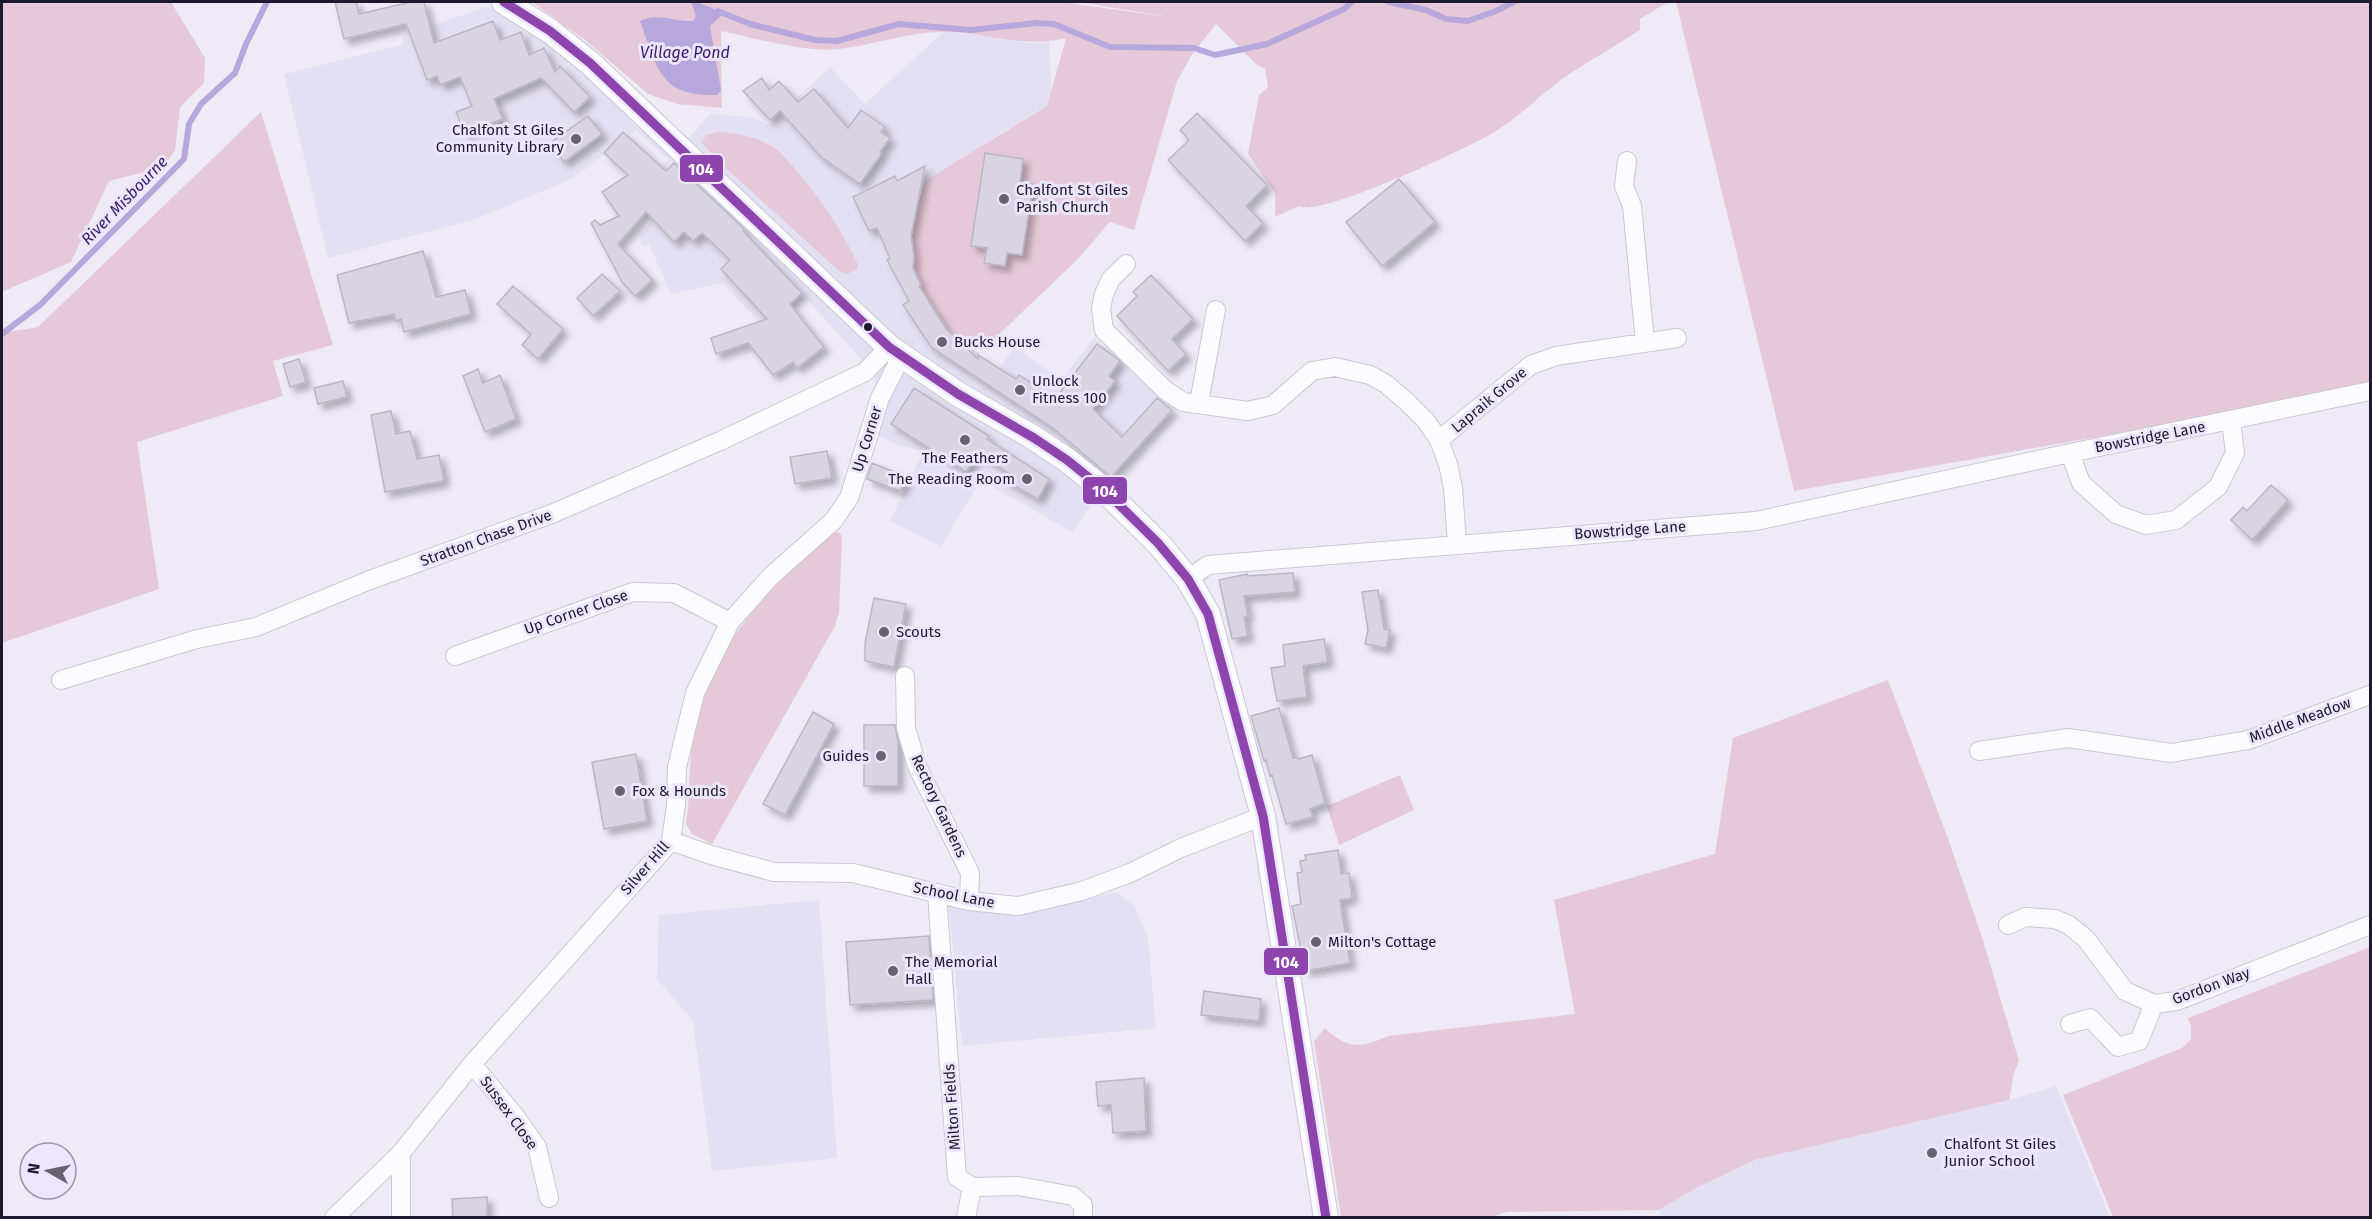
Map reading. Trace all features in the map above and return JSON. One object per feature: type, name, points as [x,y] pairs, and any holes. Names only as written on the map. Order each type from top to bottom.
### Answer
[{"type":"street","points":[[504,2],[550,31],[590,63],[895,352],[1067,460],[1102,489],[1158,543],[1188,579],[1208,614],[1263,816],[1326,1218]]},
{"type":"street","points":[[1627,161],[1624,186],[1632,206],[1645,342]]},
{"type":"street","points":[[1126,264],[1111,279],[1104,294],[1101,309],[1104,330],[1165,390],[1182,402],[1248,411],[1273,405],[1312,371],[1335,367],[1352,369],[1386,384],[1426,421],[1439,440],[1448,464],[1453,488],[1457,543]]},
{"type":"street","points":[[1199,403],[1215,310]]},
{"type":"street","name":"Lapraik Grove","points":[[1439,440],[1531,365],[1556,356],[1677,338]]},
{"type":"street","name":"Up Corner","points":[[833,521],[849,498],[895,352]]},
{"type":"street","name":"Stratton Chase Drive","points":[[61,680],[197,639],[256,627],[370,580],[554,513],[720,441],[865,372],[895,352]]},
{"type":"street","name":"Bowstridge Lane","points":[[1188,579],[1208,565],[1457,543],[1756,521],[2370,391]]},
{"type":"street","points":[[2070,453],[2081,483],[2116,514],[2146,525],[2176,520],[2218,487],[2235,453],[2230,421]]},
{"type":"street","name":"Silver Hill","points":[[334,1218],[401,1153],[472,1064],[671,841],[676,805],[677,767],[695,693],[730,622],[771,576],[833,521]]},
{"type":"street","name":"Up Corner Close","points":[[455,656],[633,592],[674,593],[730,622]]},
{"type":"street","name":"Rectory Gardens","points":[[906,676],[906,728],[917,766],[970,873],[969,901]]},
{"type":"street","name":"Middle Meadow","points":[[1979,751],[2068,738],[2171,753],[2248,740],[2370,695]]},
{"type":"street","name":"School Lane","points":[[671,841],[711,855],[774,872],[853,873],[969,901],[1018,906],[1082,891],[1263,816]]},
{"type":"street","name":"Milton Fields","points":[[936,893],[957,1177],[972,1187]]},
{"type":"street","name":"Gordon Way","points":[[2008,925],[2025,917],[2055,919],[2069,925],[2086,939],[2124,992],[2154,1004],[2177,1001],[2370,925]]},
{"type":"street","points":[[2070,1024],[2090,1018],[2118,1047],[2139,1041],[2154,1004]]},
{"type":"street","name":"Sussex Close","points":[[472,1064],[537,1147],[549,1198]]},
{"type":"street","points":[[401,1153],[401,1218]]},
{"type":"street","points":[[966,1218],[972,1187],[1018,1186],[1073,1196],[1083,1205],[1083,1218]]},
{"type":"shaded area","points":[[2,2],[171,2],[205,58],[204,83],[180,107],[175,151],[162,168],[109,181],[71,262],[2,292]]},
{"type":"shaded area","points":[[532,2],[1061,2],[1169,17],[1079,2],[1668,2],[1640,19],[1640,30],[1562,79],[1493,133],[1426,166],[1363,192],[1335,202],[1312,207],[1299,206],[1275,217],[1275,193],[1248,154],[1259,95],[1268,87],[1265,69],[1256,64],[1216,24],[1193,53],[1177,81],[1134,230],[1110,222],[1077,260],[993,340],[959,341],[943,327],[923,293],[909,301],[905,293],[921,285],[913,268],[911,236],[916,209],[925,181],[1047,106],[1066,38],[1035,42],[943,32],[904,36],[826,50],[780,44],[721,31],[722,108],[677,104],[648,94],[585,40]]},
{"type":"shaded area","points":[[1676,2],[2370,2],[2370,388],[1794,491]]},
{"type":"shaded area","points":[[489,6],[552,47],[675,153],[710,114],[752,117],[768,125],[830,67],[865,104],[943,32],[998,37],[1027,43],[1049,42],[1052,94],[1047,106],[995,137],[972,155],[911,236],[913,268],[921,284],[905,293],[956,338],[1000,368],[1014,347],[1062,380],[1094,337],[1173,410],[1092,499],[1094,502],[1072,532],[981,480],[941,546],[890,521],[923,452],[879,436],[874,374],[806,298],[768,332],[723,283],[671,294],[649,244],[642,246],[640,236],[651,222],[628,204],[668,160],[636,130],[572,179],[473,220],[328,258],[284,74],[402,45],[403,35]]},
{"type":"shaded area","points":[[261,112],[333,345],[273,361],[283,396],[137,442],[159,589],[2,643],[2,333],[38,327]]},
{"type":"shaded area","points":[[718,132],[751,137],[780,152],[814,192],[833,219],[858,265],[856,270],[847,274],[839,271],[717,160],[702,143],[706,135]]},
{"type":"shaded area","points":[[830,533],[841,534],[842,541],[839,612],[835,626],[712,844],[692,834],[686,824],[692,741],[702,699],[728,645],[746,620],[785,575]]},
{"type":"shaded area","points":[[1888,680],[1946,833],[1981,934],[2019,1061],[2014,1073],[2009,1100],[1755,1160],[1698,1187],[1659,1210],[1507,1212],[1488,1218],[1341,1217],[1314,1041],[1325,1028],[1341,1040],[1362,1045],[1388,1036],[1575,1014],[1554,900],[1715,854],[1733,738]]},
{"type":"shaded area","points":[[1400,775],[1414,810],[1339,845],[1327,806]]},
{"type":"shaded area","points":[[1117,892],[1135,906],[1148,939],[1156,1028],[962,1046],[949,907],[1013,914]]},
{"type":"shaded area","points":[[819,900],[837,1158],[712,1171],[693,1021],[657,979],[659,915]]},
{"type":"shaded area","points":[[2370,947],[2370,1217],[2113,1217],[2063,1095],[2182,1048],[2191,1039],[2188,1018]]},
{"type":"shaded area","name":"Chalfont St Giles Junior School","points":[[2056,1086],[2110,1217],[1661,1218],[1659,1210],[1698,1187],[1755,1160],[2009,1100]]},
{"type":"water","name":"Village Pond","points":[[691,2],[697,2],[724,13],[710,26],[721,90],[717,95],[683,91],[672,85],[657,65],[640,21],[660,17],[693,21],[696,16]]},
{"type":"building","points":[[335,2],[356,2],[359,14],[411,2],[424,2],[434,43],[493,21],[500,40],[521,32],[529,55],[544,48],[555,72],[560,66],[590,97],[574,112],[541,78],[494,99],[503,119],[465,133],[456,112],[472,106],[460,77],[440,85],[437,76],[427,80],[406,24],[344,39]]},
{"type":"building","points":[[762,78],[769,90],[779,81],[798,102],[814,89],[848,128],[861,110],[885,127],[881,132],[890,138],[860,184],[821,157],[780,111],[770,120],[743,91]]},
{"type":"building","points":[[1197,113],[1267,185],[1246,206],[1263,223],[1245,241],[1168,160],[1189,140],[1180,130]]},
{"type":"building","name":"Chalfont St Giles Community Library","points":[[588,116],[602,134],[564,162],[550,143]]},
{"type":"building","points":[[623,132],[666,171],[674,163],[744,229],[743,231],[802,293],[790,304],[824,347],[797,368],[793,362],[773,375],[748,343],[716,354],[711,338],[767,319],[721,269],[730,260],[702,233],[693,241],[684,232],[674,242],[646,212],[618,244],[652,280],[635,296],[622,282],[591,223],[595,220],[600,225],[619,216],[602,192],[628,175],[604,153]]},
{"type":"building","name":"Chalfont St Giles Parish Church","points":[[985,153],[1023,159],[1020,182],[1033,184],[1022,255],[1007,253],[1005,266],[984,263],[987,248],[971,246]]},
{"type":"building","points":[[925,166],[911,236],[913,268],[921,285],[919,286],[947,330],[978,359],[978,355],[1016,379],[1019,375],[1055,399],[1097,344],[1120,361],[1109,376],[1115,381],[1093,409],[1122,437],[1157,398],[1172,410],[1111,477],[1053,428],[931,347],[903,305],[909,301],[887,260],[890,259],[877,228],[869,231],[853,197],[895,176],[897,181]]},
{"type":"building","points":[[1399,179],[1435,222],[1382,266],[1346,222]]},
{"type":"building","points":[[423,251],[436,297],[465,290],[471,314],[404,332],[401,319],[396,321],[394,314],[349,323],[337,275]]},
{"type":"building","points":[[602,274],[620,291],[593,316],[577,298]]},
{"type":"building","points":[[1151,275],[1193,319],[1172,339],[1186,354],[1168,371],[1117,316],[1137,296],[1133,292]]},
{"type":"building","points":[[513,286],[563,329],[538,359],[522,345],[531,334],[497,304]]},
{"type":"building","points":[[299,359],[306,382],[290,387],[283,364]]},
{"type":"building","points":[[478,369],[483,383],[500,375],[516,419],[485,432],[463,376]]},
{"type":"building","points":[[343,381],[347,397],[318,404],[314,388]]},
{"type":"building","points":[[914,388],[989,436],[987,439],[1049,479],[1038,499],[1004,480],[1008,473],[978,453],[966,472],[891,424]]},
{"type":"building","points":[[391,411],[396,434],[410,431],[417,459],[439,455],[444,481],[385,492],[371,415]]},
{"type":"building","points":[[827,451],[832,478],[795,484],[790,457]]},
{"type":"building","points":[[872,463],[907,477],[900,491],[867,479]]},
{"type":"building","points":[[2271,485],[2288,500],[2252,540],[2231,520],[2243,507],[2247,511]]},
{"type":"building","points":[[1293,573],[1295,592],[1244,596],[1248,616],[1244,617],[1248,636],[1232,639],[1219,580],[1247,574],[1247,576]]},
{"type":"building","points":[[1378,590],[1384,629],[1390,630],[1386,648],[1365,644],[1368,630],[1362,592]]},
{"type":"building","name":"Scouts","points":[[874,598],[906,604],[894,667],[865,661],[865,643]]},
{"type":"building","points":[[1324,639],[1328,662],[1303,666],[1307,697],[1277,701],[1271,668],[1285,666],[1283,645]]},
{"type":"building","points":[[1279,708],[1293,758],[1312,755],[1325,803],[1310,809],[1313,817],[1286,824],[1251,716]]},
{"type":"building","points":[[813,712],[834,724],[785,815],[763,804]]},
{"type":"building","name":"Guides","points":[[864,725],[895,725],[898,742],[898,786],[864,786]]},
{"type":"building","name":"Fox & Hounds","points":[[636,754],[647,821],[604,829],[592,762]]},
{"type":"building","points":[[1338,850],[1341,874],[1349,873],[1352,898],[1340,900],[1350,963],[1305,971],[1292,906],[1301,904],[1297,873],[1302,872],[1300,861],[1306,860],[1305,855]]},
{"type":"building","name":"The Memorial Hall","points":[[929,936],[933,1000],[850,1005],[846,942]]},
{"type":"building","points":[[1204,991],[1261,999],[1259,1021],[1201,1015]]},
{"type":"building","points":[[1144,1078],[1146,1131],[1113,1133],[1111,1105],[1098,1106],[1096,1082]]},
{"type":"building","points":[[487,1197],[487,1218],[453,1218],[452,1199]]},
{"type":"waterway","name":"River Misbourne","points":[[2,334],[40,305],[184,159],[189,124],[201,104],[235,73],[246,44],[267,2]]},
{"type":"waterway","name":"River Misbourne","points":[[718,11],[750,24],[815,40],[837,41],[899,24],[971,30],[1036,23],[1054,24],[1110,47],[1194,48],[1215,55],[1267,44],[1344,9],[1352,2]]},
{"type":"waterway","name":"River Misbourne","points":[[1389,2],[1426,10],[1446,19],[1468,21],[1514,2]]},
{"type":"transit line","name":"104","points":[[504,2],[550,31],[590,63],[889,347],[958,394],[1067,460],[1103,489],[1158,543],[1188,579],[1208,614],[1263,816],[1326,1218]]},
{"type":"place","name":"Chalfont St Giles Community Library","points":[[576,139]]},
{"type":"place","name":"Chalfont St Giles Parish Church","points":[[1004,199]]},
{"type":"place","name":"Bucks House","points":[[942,342]]},
{"type":"place","name":"Unlock Fitness 100","points":[[1020,390]]},
{"type":"place","name":"The Feathers","points":[[965,440]]},
{"type":"place","name":"The Reading Room","points":[[1027,479]]},
{"type":"place","name":"Scouts","points":[[884,632]]},
{"type":"place","name":"Guides","points":[[881,756]]},
{"type":"place","name":"Fox & Hounds","points":[[620,791]]},
{"type":"place","name":"Milton's Cottage","points":[[1316,942]]},
{"type":"place","name":"The Memorial Hall","points":[[893,971]]},
{"type":"place","name":"Chalfont St Giles Junior School","points":[[1932,1153]]}]
